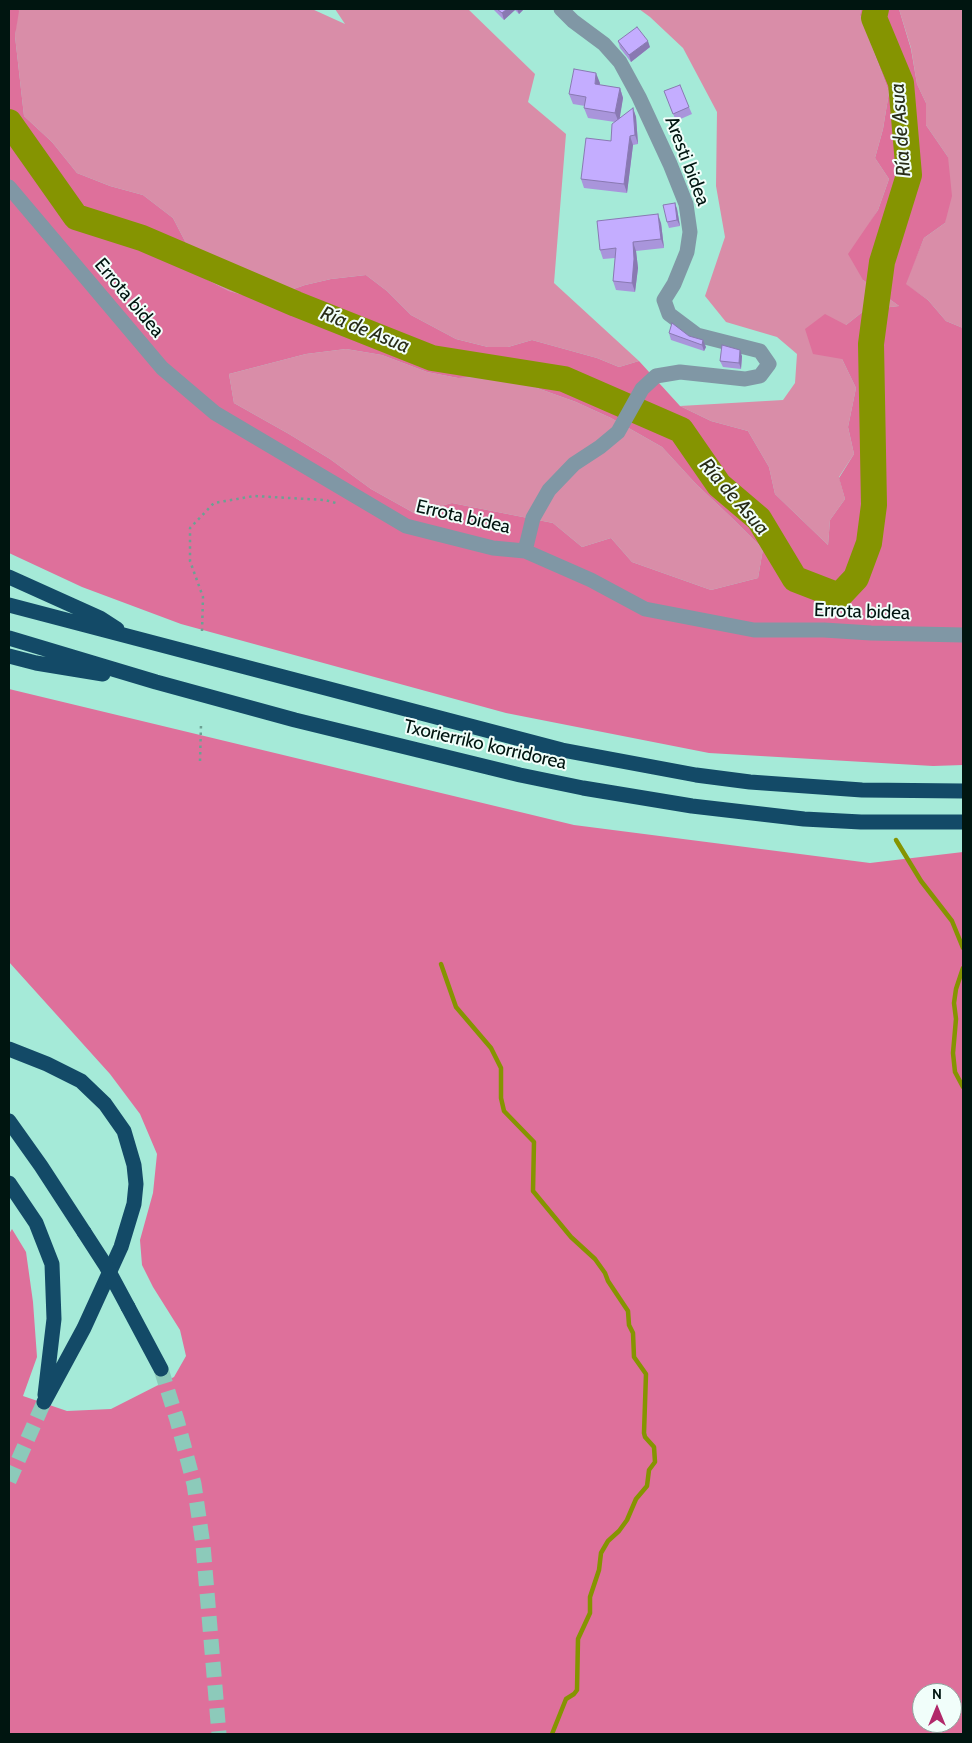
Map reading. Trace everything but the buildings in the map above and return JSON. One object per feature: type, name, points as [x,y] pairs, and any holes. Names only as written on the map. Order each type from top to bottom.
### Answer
[{"type":"highway","points":[[9,576],[100,618],[131,637]]},
{"type":"highway","name":"Txorierriko korridorea","points":[[9,605],[562,750],[686,773],[750,782],[806,787],[963,791]]},
{"type":"highway","name":"Txorierriko korridorea","points":[[9,638],[156,682],[294,720],[520,775],[583,788],[692,806],[804,819],[869,822],[963,822]]},
{"type":"highway","points":[[9,656],[36,663],[156,682]]},
{"type":"highway","points":[[9,1049],[47,1064],[80,1081],[105,1104],[124,1131],[134,1165],[136,1184],[134,1204],[121,1247],[84,1328],[44,1402],[54,1319],[52,1264],[36,1223],[9,1183]]},
{"type":"highway","points":[[9,1121],[41,1166],[106,1266],[161,1370]]},
{"type":"street","name":"Aresti bidea","points":[[525,550],[533,518],[549,490],[574,464],[600,447],[618,432],[642,389],[656,376],[680,372],[745,379],[760,376],[769,364],[760,351],[697,335],[669,314],[664,300],[674,284],[687,252],[690,232],[686,204],[639,97],[620,62],[604,44],[573,21],[561,9]]},
{"type":"street","name":"Errota bidea","points":[[9,187],[162,368],[215,412],[406,526],[493,548],[525,550],[591,580],[645,609],[754,630],[824,630],[963,635]]},
{"type":"path","points":[[202,631],[203,597],[190,561],[190,528],[214,503],[254,496],[325,500],[343,506]]},
{"type":"path","points":[[200,761],[201,725]]},
{"type":"shaded area","points":[[9,9],[18,9],[19,11],[15,36],[24,116],[52,142],[77,173],[110,186],[143,195],[173,218],[204,278],[229,291],[262,300],[305,285],[331,279],[366,275],[387,291],[411,315],[456,339],[488,347],[508,347],[532,340],[597,358],[619,367],[639,361],[680,406],[711,421],[748,431],[769,467],[775,494],[828,545],[830,520],[845,499],[839,478],[854,454],[848,427],[856,388],[842,359],[813,354],[805,329],[825,314],[846,325],[865,310],[899,306],[863,280],[848,254],[878,210],[889,179],[875,158],[883,129],[889,92],[860,15],[861,9],[899,9],[911,49],[917,84],[926,103],[926,125],[948,157],[952,196],[945,223],[924,238],[906,284],[928,300],[946,321],[963,328],[963,765],[933,766],[709,753],[506,713],[181,624],[82,587],[9,553]],"holes":[[[346,349],[382,355],[427,372],[458,378],[512,379],[576,402],[611,418],[662,447],[696,484],[763,549],[758,578],[711,590],[632,562],[611,538],[582,547],[553,523],[452,503],[414,513],[371,489],[330,459],[234,403],[229,374],[306,354]]]},
{"type":"shaded area","points":[[18,9],[312,9],[345,24],[335,9],[468,9],[535,74],[528,102],[566,134],[554,283],[639,361],[619,367],[597,358],[532,340],[508,347],[488,347],[456,339],[411,315],[387,291],[366,275],[331,279],[305,285],[262,300],[229,291],[204,278],[173,218],[143,195],[110,186],[77,173],[52,142],[24,116],[15,36]]},
{"type":"shaded area","points":[[639,9],[861,9],[860,15],[889,92],[883,129],[875,158],[889,179],[878,210],[868,226],[863,280],[899,306],[865,310],[846,325],[842,359],[856,388],[848,427],[854,454],[839,477],[845,499],[830,520],[828,545],[775,494],[769,467],[748,431],[711,421],[680,406],[783,400],[795,383],[797,354],[777,337],[726,322],[705,296],[725,237],[716,186],[717,112],[683,48]]},
{"type":"shaded area","points":[[899,9],[963,9],[963,328],[946,321],[928,300],[905,284],[924,238],[945,223],[948,157],[926,125],[926,103],[917,84],[911,48]]},
{"type":"shaded area","points":[[346,349],[382,355],[427,372],[458,378],[512,379],[576,402],[611,418],[662,447],[696,484],[763,549],[758,578],[711,590],[632,562],[611,538],[582,547],[553,523],[452,503],[414,513],[371,489],[330,459],[234,403],[229,374],[306,354]]},
{"type":"shaded area","points":[[9,689],[574,825],[870,863],[963,852],[963,1734],[9,1734],[9,1234],[12,1229],[26,1252],[33,1302],[37,1357],[23,1396],[67,1411],[111,1409],[174,1377],[186,1356],[180,1330],[153,1287],[142,1265],[140,1240],[153,1193],[157,1154],[140,1114],[110,1074],[9,962]]},
{"type":"waterway","name":"Ría de Asua","points":[[9,122],[76,217],[142,238],[296,304],[432,358],[564,379],[681,430],[719,485],[759,519],[795,579],[839,596],[856,578],[869,543],[874,505],[871,344],[882,262],[909,175],[901,83],[874,18],[876,9]]},
{"type":"waterway","points":[[896,840],[921,881],[952,921],[963,948]]},
{"type":"waterway","points":[[441,964],[456,1007],[491,1048],[501,1068],[501,1098],[504,1111],[534,1142],[533,1191],[571,1237],[595,1259],[605,1273],[608,1281],[628,1311],[629,1325],[633,1333],[634,1357],[646,1374],[644,1433],[645,1437],[654,1447],[655,1462],[649,1470],[647,1486],[636,1499],[627,1520],[608,1541],[601,1553],[599,1570],[590,1597],[590,1613],[578,1639],[577,1690],[566,1699],[552,1734]]},
{"type":"waterway","points":[[963,968],[956,989],[954,1003],[956,1019],[953,1053],[955,1072],[963,1087]]},
{"type":"tunnel","points":[[161,1369],[194,1484],[203,1545],[219,1734]]},
{"type":"tunnel","points":[[9,1481],[44,1402]]}]
